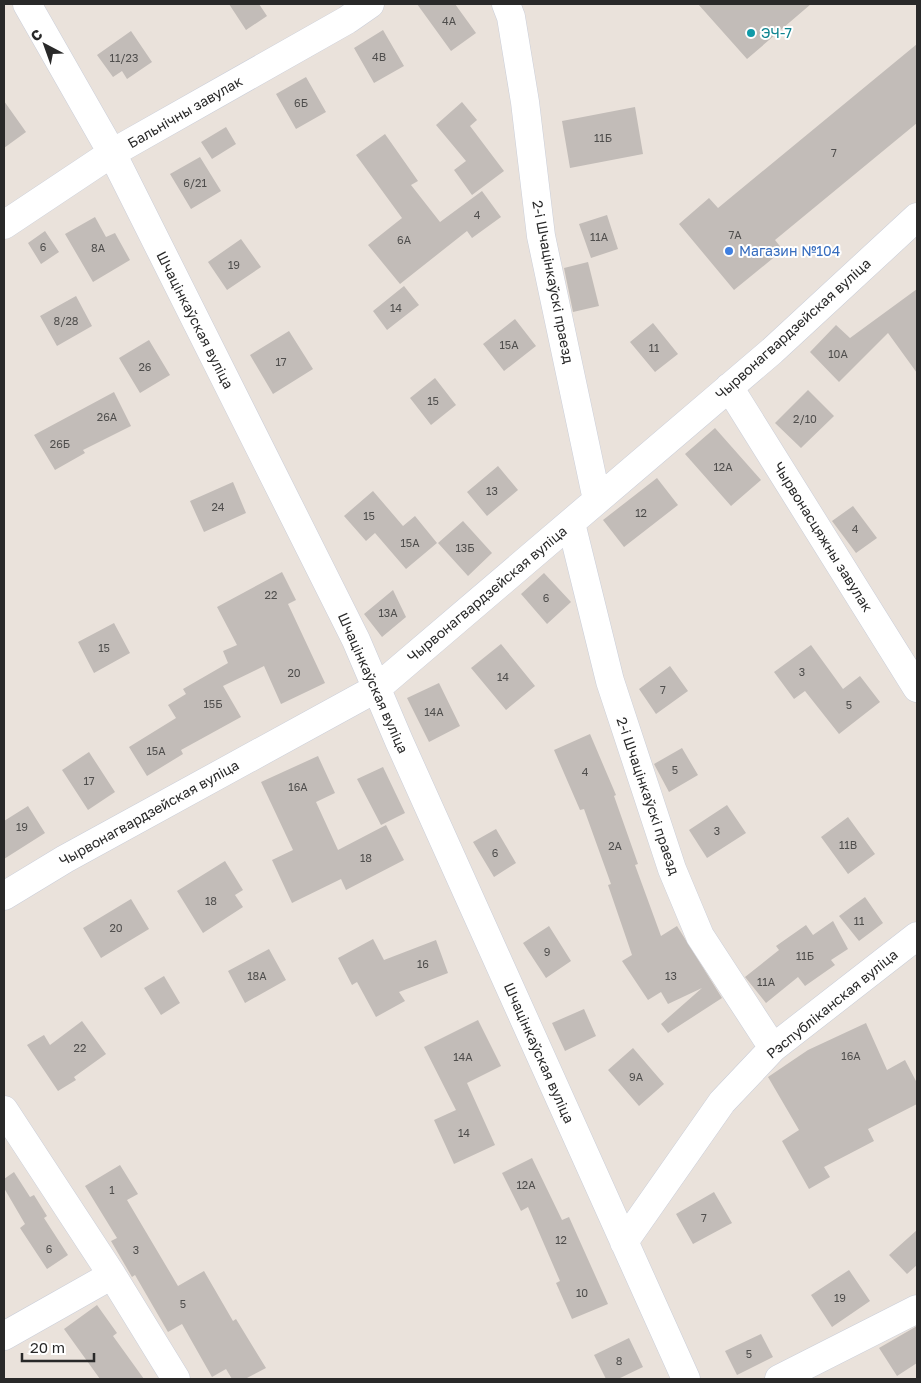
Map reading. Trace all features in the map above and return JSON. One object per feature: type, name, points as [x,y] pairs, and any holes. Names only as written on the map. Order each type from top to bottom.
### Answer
[{"type":"street","name":"Шчацінкаўская вуліца","points":[[27,4],[112,154],[352,631],[686,1379]]},
{"type":"street","name":"Бальнічны завулак","points":[[4,226],[112,154],[347,20],[370,4]]},
{"type":"street","name":"2-і Шчацінкаўскі праезд","points":[[506,4],[511,17],[525,102],[541,236],[597,500]]},
{"type":"street","name":"Чырвонагвардзейская вуліца","points":[[4,896],[65,859],[377,688],[772,351],[917,217]]},
{"type":"street","name":"Чырвонасцяжны завулак","points":[[729,387],[917,688]]},
{"type":"street","name":"2-і Шчацінкаўскі праезд","points":[[571,523],[610,681],[672,869],[700,936],[773,1048]]},
{"type":"street","name":"Рэспубліканская вуліца","points":[[624,1242],[722,1102],[773,1048],[917,936]]},
{"type":"street","points":[[4,1110],[112,1275],[176,1379]]},
{"type":"street","points":[[4,1336],[112,1275]]},
{"type":"street","points":[[779,1379],[917,1309]]},
{"type":"building","points":[[229,4],[259,4],[267,16],[246,30]]},
{"type":"building","points":[[417,4],[455,4],[476,33],[451,51]]},
{"type":"building","name":"ЭЧ-7","points":[[698,4],[811,4],[747,59]]},
{"type":"building","points":[[383,30],[404,66],[374,83],[354,48]]},
{"type":"building","points":[[131,31],[152,62],[127,79],[122,71],[113,77],[97,55]]},
{"type":"building","points":[[917,44],[917,123],[775,240],[783,250],[734,290],[679,224],[709,198],[718,208]]},
{"type":"building","points":[[306,77],[326,112],[296,129],[276,94]]},
{"type":"building","points":[[4,101],[26,132],[4,148]]},
{"type":"building","points":[[462,102],[477,120],[470,126],[504,171],[472,195],[454,170],[466,161],[436,125]]},
{"type":"building","points":[[635,107],[643,154],[570,168],[562,121]]},
{"type":"building","points":[[226,127],[236,144],[212,159],[201,142]]},
{"type":"building","points":[[385,134],[418,181],[411,185],[440,222],[482,191],[501,217],[472,238],[467,231],[400,284],[368,245],[402,218],[356,155]]},
{"type":"building","points":[[200,157],[221,191],[191,209],[170,174]]},
{"type":"building","points":[[607,215],[618,249],[591,258],[579,224]]},
{"type":"building","points":[[95,217],[106,237],[115,233],[130,260],[93,282],[65,234]]},
{"type":"building","points":[[45,231],[59,252],[41,264],[28,243]]},
{"type":"building","points":[[241,239],[261,267],[227,290],[208,262]]},
{"type":"building","points":[[588,262],[599,306],[573,312],[564,268]]},
{"type":"building","points":[[404,286],[419,305],[387,330],[373,311]]},
{"type":"building","points":[[917,289],[917,373],[888,333],[839,382],[810,352],[836,325],[850,338]]},
{"type":"building","points":[[76,296],[92,326],[57,346],[40,316]]},
{"type":"building","points":[[515,319],[536,346],[504,371],[483,344]]},
{"type":"building","points":[[653,323],[678,354],[655,372],[630,342]]},
{"type":"building","points":[[289,331],[313,369],[273,394],[250,355]]},
{"type":"building","points":[[149,340],[170,375],[140,393],[119,358]]},
{"type":"building","points":[[435,378],[456,405],[431,425],[410,398]]},
{"type":"building","points":[[808,390],[834,416],[801,448],[775,423]]},
{"type":"building","points":[[114,392],[131,426],[83,450],[85,453],[55,470],[34,435]]},
{"type":"building","points":[[715,428],[761,480],[731,506],[685,454]]},
{"type":"building","points":[[498,466],[518,490],[487,516],[467,492]]},
{"type":"building","points":[[657,478],[678,505],[624,547],[603,520]]},
{"type":"building","points":[[233,482],[246,513],[204,532],[190,501]]},
{"type":"building","points":[[373,491],[403,526],[415,516],[437,543],[406,569],[375,533],[366,541],[344,516]]},
{"type":"building","points":[[853,506],[877,538],[856,553],[832,521]]},
{"type":"building","points":[[463,521],[492,553],[468,576],[438,543]]},
{"type":"building","points":[[282,572],[296,600],[288,604],[325,683],[281,704],[264,666],[223,686],[241,717],[181,750],[183,754],[147,776],[129,747],[176,718],[168,705],[186,694],[183,689],[228,663],[223,651],[237,645],[217,607]]},
{"type":"building","points":[[544,573],[571,602],[547,624],[521,594]]},
{"type":"building","points":[[393,590],[406,617],[382,637],[364,614]]},
{"type":"building","points":[[114,623],[130,653],[94,673],[78,642]]},
{"type":"building","points":[[501,644],[535,686],[506,710],[471,668]]},
{"type":"building","points":[[811,645],[843,689],[860,676],[880,702],[839,734],[805,691],[794,699],[774,672]]},
{"type":"building","points":[[670,666],[688,691],[656,714],[639,689]]},
{"type":"building","points":[[439,683],[460,726],[429,742],[407,698]]},
{"type":"building","points":[[590,734],[616,795],[614,796],[638,864],[635,865],[661,936],[677,926],[722,998],[668,1033],[661,1024],[702,988],[668,1004],[661,992],[648,1000],[622,961],[632,955],[608,885],[611,884],[584,809],[580,810],[554,750]]},
{"type":"building","points":[[682,748],[698,775],[669,792],[654,764]]},
{"type":"building","points":[[89,752],[115,792],[88,810],[62,770]]},
{"type":"building","points":[[318,756],[335,793],[316,802],[338,850],[386,825],[404,860],[346,890],[341,879],[292,903],[272,860],[293,850],[261,782]]},
{"type":"building","points":[[383,767],[405,813],[381,825],[357,779]]},
{"type":"building","points":[[727,805],[746,833],[707,858],[689,830]]},
{"type":"building","points":[[28,806],[45,833],[4,859],[4,821]]},
{"type":"building","points":[[848,817],[875,854],[848,874],[821,837]]},
{"type":"building","points":[[496,829],[516,863],[494,877],[473,842]]},
{"type":"building","points":[[225,861],[243,890],[235,895],[243,907],[203,933],[177,891]]},
{"type":"building","points":[[865,897],[883,923],[859,941],[839,916]]},
{"type":"building","points":[[131,899],[149,929],[101,958],[83,928]]},
{"type":"building","points":[[833,921],[848,949],[831,960],[835,965],[805,986],[798,977],[766,1003],[745,977],[779,950],[776,946],[806,925],[813,935]]},
{"type":"building","points":[[549,926],[571,961],[546,978],[523,943]]},
{"type":"building","points":[[373,939],[384,960],[436,940],[448,973],[399,992],[405,1001],[376,1017],[357,982],[352,985],[338,958]]},
{"type":"building","points":[[269,949],[286,980],[245,1003],[228,971]]},
{"type":"building","points":[[164,976],[180,1003],[161,1015],[144,988]]},
{"type":"building","points":[[584,1009],[596,1036],[565,1051],[552,1023]]},
{"type":"building","points":[[478,1020],[501,1066],[467,1083],[495,1145],[454,1164],[434,1120],[456,1110],[424,1047]]},
{"type":"building","points":[[82,1021],[106,1054],[74,1077],[76,1080],[58,1091],[27,1045],[44,1035],[50,1045]]},
{"type":"building","points":[[866,1023],[887,1070],[905,1060],[917,1083],[917,1104],[868,1129],[874,1141],[824,1167],[830,1177],[809,1189],[782,1141],[799,1130],[768,1077],[808,1050]]},
{"type":"building","points":[[633,1048],[664,1084],[639,1106],[608,1070]]},
{"type":"building","points":[[532,1158],[562,1220],[569,1217],[608,1304],[572,1319],[556,1283],[560,1281],[528,1207],[521,1211],[502,1173]]},
{"type":"building","points":[[120,1165],[138,1194],[127,1200],[178,1286],[204,1271],[233,1321],[236,1319],[266,1368],[245,1379],[232,1379],[226,1369],[212,1377],[182,1324],[168,1332],[135,1275],[132,1277],[111,1241],[117,1238],[85,1186]]},
{"type":"building","points":[[14,1172],[30,1197],[34,1195],[47,1216],[44,1218],[68,1255],[47,1269],[20,1228],[25,1224],[4,1188],[4,1179]]},
{"type":"building","points":[[714,1192],[732,1223],[693,1244],[676,1214]]},
{"type":"building","points":[[917,1230],[917,1265],[907,1274],[889,1255]]},
{"type":"building","points":[[849,1270],[870,1301],[832,1327],[811,1295]]},
{"type":"building","points":[[97,1305],[117,1333],[113,1336],[144,1379],[100,1379],[64,1329]]},
{"type":"building","points":[[917,1326],[917,1363],[897,1376],[879,1348]]},
{"type":"building","points":[[761,1334],[773,1357],[737,1375],[725,1351]]},
{"type":"building","points":[[629,1338],[643,1367],[618,1379],[606,1379],[594,1355]]},
{"type":"place","name":"ЭЧ-7","points":[[751,33]]},
{"type":"place","name":"Магазин №104","points":[[729,251]]}]
